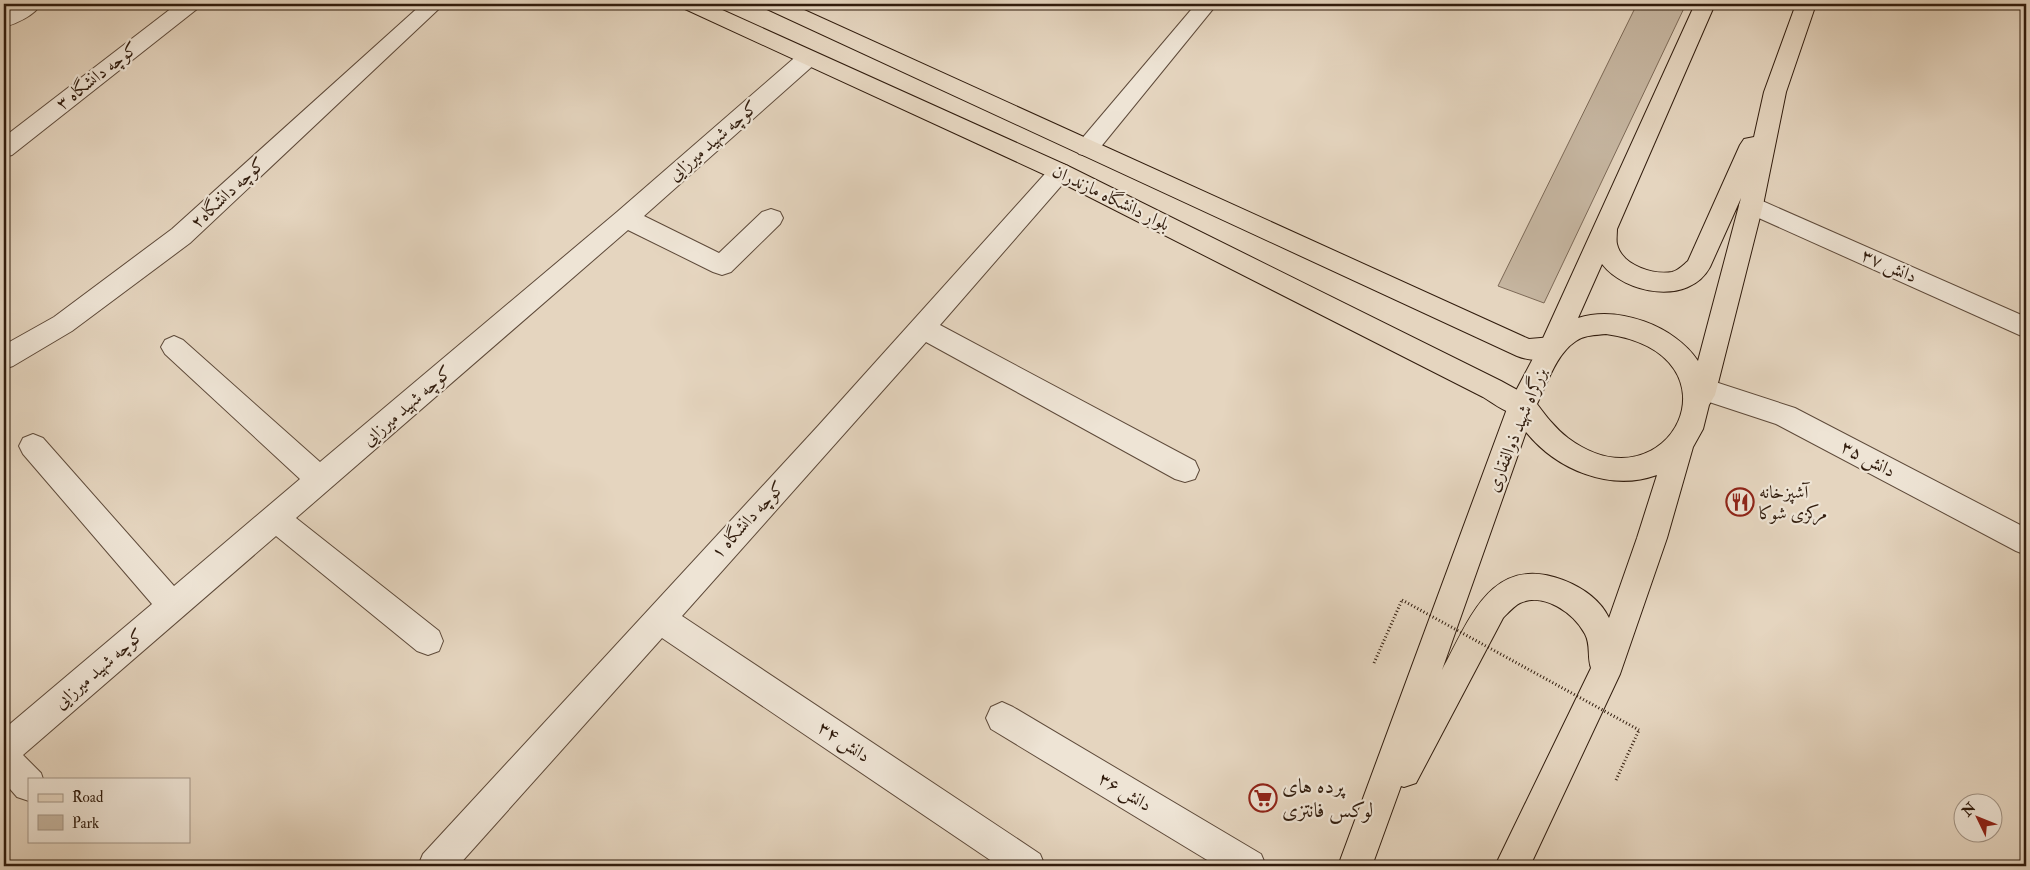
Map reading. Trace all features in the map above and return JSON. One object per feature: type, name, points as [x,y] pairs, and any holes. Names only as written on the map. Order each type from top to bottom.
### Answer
[{"type":"main road","name":"بلوار دانشگاه مازندران","points":[[692,4],[1060,172],[1492,389],[1522,406]]},
{"type":"main road","name":"بلوار دانشگاه مازندران","points":[[774,4],[1526,349],[1542,350],[1552,348]]},
{"type":"main road","name":"بزرگراه شهید ذوالفقاری","points":[[1356,862],[1522,406],[1552,348],[1705,4]]},
{"type":"main road","points":[[1605,229],[1603,236],[1606,249],[1615,262],[1629,272],[1646,280],[1664,282],[1680,281],[1693,274],[1698,268],[1775,92],[1806,4]]},
{"type":"main road","points":[[1512,866],[1604,674],[1652,538],[1680,444],[1689,429],[1695,412],[1751,205],[1775,92]]},
{"type":"main road","points":[[1552,348],[1564,335],[1590,324],[1611,324],[1634,329],[1665,345],[1682,360],[1694,377],[1700,394]]},
{"type":"main road","points":[[1522,406],[1547,436],[1583,460],[1600,467],[1639,468],[1655,464],[1680,444]]},
{"type":"main road","points":[[1356,862],[1492,608],[1506,593],[1524,587],[1545,588],[1566,595],[1585,609],[1598,626],[1606,646],[1604,674]]},
{"type":"street","points":[[4,20],[31,4]]},
{"type":"street","name":"کوچه دانشگاه ۳","points":[[4,149],[190,4]]},
{"type":"street","name":"کوچه دانشگاه۲","points":[[4,358],[63,324],[181,236],[434,4]]},
{"type":"street","points":[[1087,148],[1207,4]]},
{"type":"street","name":"کوچه شهید میرزایی","points":[[4,750],[626,218],[808,58]]},
{"type":"street","name":"کوچه دانشگاه ۱","points":[[435,866],[924,329],[1060,172]]},
{"type":"street","name":"دانش ۳۷","points":[[1751,205],[2026,328]]},
{"type":"street","points":[[626,218],[722,265],[771,218]]},
{"type":"street","points":[[924,329],[1184,470]]},
{"type":"street","points":[[174,347],[320,480]]},
{"type":"street","name":"دانش ۳۵","points":[[1700,394],[1785,416],[2026,542]]},
{"type":"street","points":[[33,446],[172,606]]},
{"type":"street","points":[[275,518],[428,641]]},
{"type":"street","name":"دانش ۳۴","points":[[659,618],[1028,866]]},
{"type":"street","name":"دانش ۳۶","points":[[1002,718],[1249,866]]},
{"type":"street","points":[[4,758],[28,784]]},
{"type":"path","points":[[1374,663],[1402,600],[1639,730],[1616,780]]},
{"type":"green space","points":[[1637,4],[1686,4],[1544,303],[1498,286]]},
{"type":"place","name":"آشپزخانه مرکزی شوکا","points":[[1740,502]]},
{"type":"place","name":"پرده های لوکس فانتزی","points":[[1263,798]]}]
